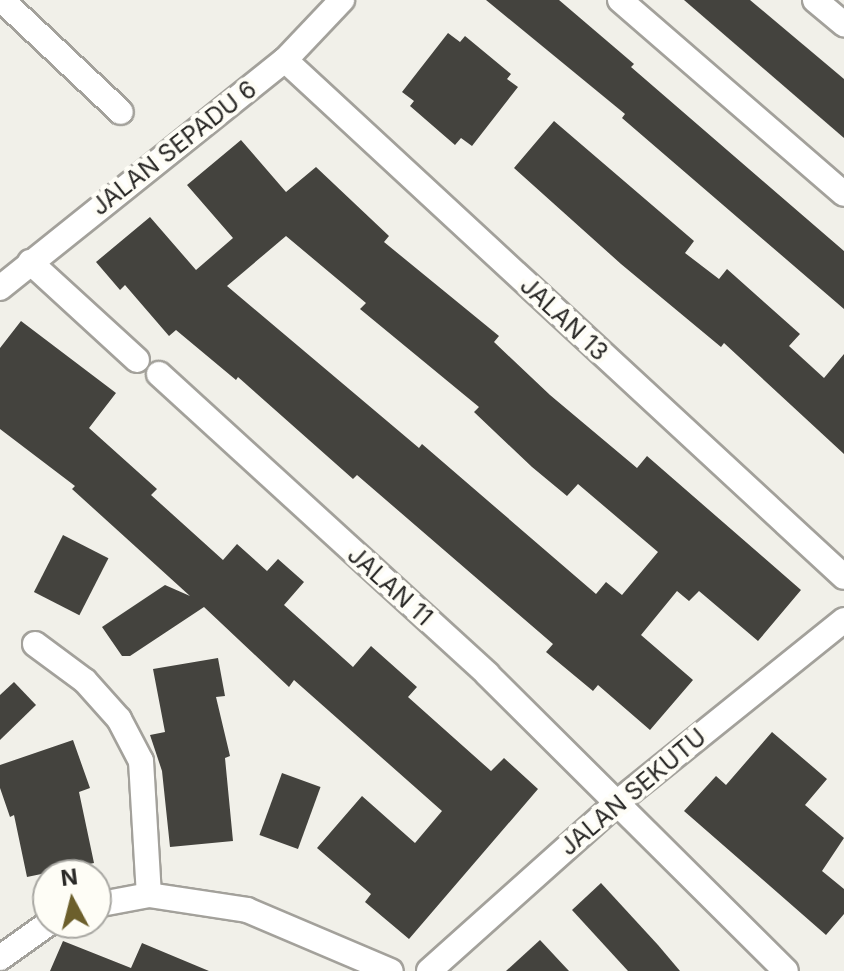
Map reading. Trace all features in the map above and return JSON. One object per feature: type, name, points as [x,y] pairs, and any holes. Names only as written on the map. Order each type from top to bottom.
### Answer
[{"type":"street","points":[[2,0],[121,112]]},
{"type":"street","name":"JALAN SEPADU 6","points":[[0,288],[285,60],[342,0]]},
{"type":"street","points":[[620,0],[844,194]]},
{"type":"street","points":[[815,0],[844,24]]},
{"type":"street","name":"JALAN 13","points":[[285,60],[844,577]]},
{"type":"street","points":[[30,262],[137,360]]},
{"type":"street","name":"JALAN 11","points":[[159,374],[619,801],[786,971]]},
{"type":"street","name":"JALAN SEKUTU","points":[[429,971],[619,801],[844,620]]},
{"type":"street","points":[[35,644],[93,690],[119,719],[141,761],[149,895]]},
{"type":"street","points":[[112,902],[149,895],[247,910],[391,971]]},
{"type":"street","points":[[0,958],[32,935]]},
{"type":"building","points":[[486,0],[559,0],[634,64],[631,67],[844,251],[844,309],[622,118],[625,114]]},
{"type":"building","points":[[684,0],[750,0],[844,79],[844,138]]},
{"type":"building","points":[[448,33],[460,42],[465,36],[511,74],[507,79],[518,87],[472,146],[461,138],[455,145],[410,106],[414,101],[402,92]]},
{"type":"building","points":[[554,121],[694,241],[685,253],[719,279],[727,269],[800,334],[789,346],[824,378],[844,354],[844,454],[724,343],[721,347],[621,264],[514,168]]},
{"type":"building","points":[[241,140],[286,192],[316,167],[389,236],[384,242],[499,336],[494,342],[550,395],[637,468],[647,456],[801,590],[758,641],[699,591],[689,601],[677,591],[641,635],[693,680],[650,730],[598,685],[593,691],[546,652],[553,644],[357,475],[353,479],[238,377],[236,380],[176,330],[169,336],[125,285],[120,290],[96,262],[150,217],[196,270],[233,238],[187,185]],"holes":[[[286,236],[366,303],[360,309],[479,407],[474,412],[532,467],[567,496],[578,484],[658,552],[622,595],[606,582],[596,594],[422,444],[419,448],[227,286]]]},
{"type":"building","points":[[21,321],[116,393],[89,428],[157,489],[151,495],[223,560],[237,544],[267,571],[278,559],[304,582],[284,605],[353,667],[371,646],[417,687],[408,697],[491,771],[504,758],[538,789],[409,939],[365,902],[371,894],[317,848],[362,796],[415,843],[442,811],[294,680],[289,687],[204,607],[130,656],[122,656],[102,627],[165,585],[190,596],[72,489],[75,486],[0,429],[0,348]]},
{"type":"building","points":[[63,535],[108,558],[79,615],[34,592]]},
{"type":"building","points":[[218,658],[225,696],[216,697],[230,756],[225,758],[233,841],[170,847],[162,771],[150,735],[165,732],[153,669]]},
{"type":"building","points":[[14,682],[36,705],[0,740],[0,695]]},
{"type":"building","points":[[772,732],[827,779],[805,805],[844,838],[822,871],[844,889],[844,914],[826,935],[684,811],[716,776],[726,785]]},
{"type":"building","points":[[73,740],[90,788],[79,792],[93,859],[32,859],[32,876],[27,877],[14,815],[10,817],[0,788],[0,765]]},
{"type":"building","points":[[282,773],[321,787],[298,849],[259,835]]},
{"type":"building","points":[[601,883],[680,971],[628,971],[572,910]]},
{"type":"building","points":[[540,940],[569,971],[506,971]]},
{"type":"building","points":[[63,941],[131,968],[142,943],[209,971],[50,971]]}]
